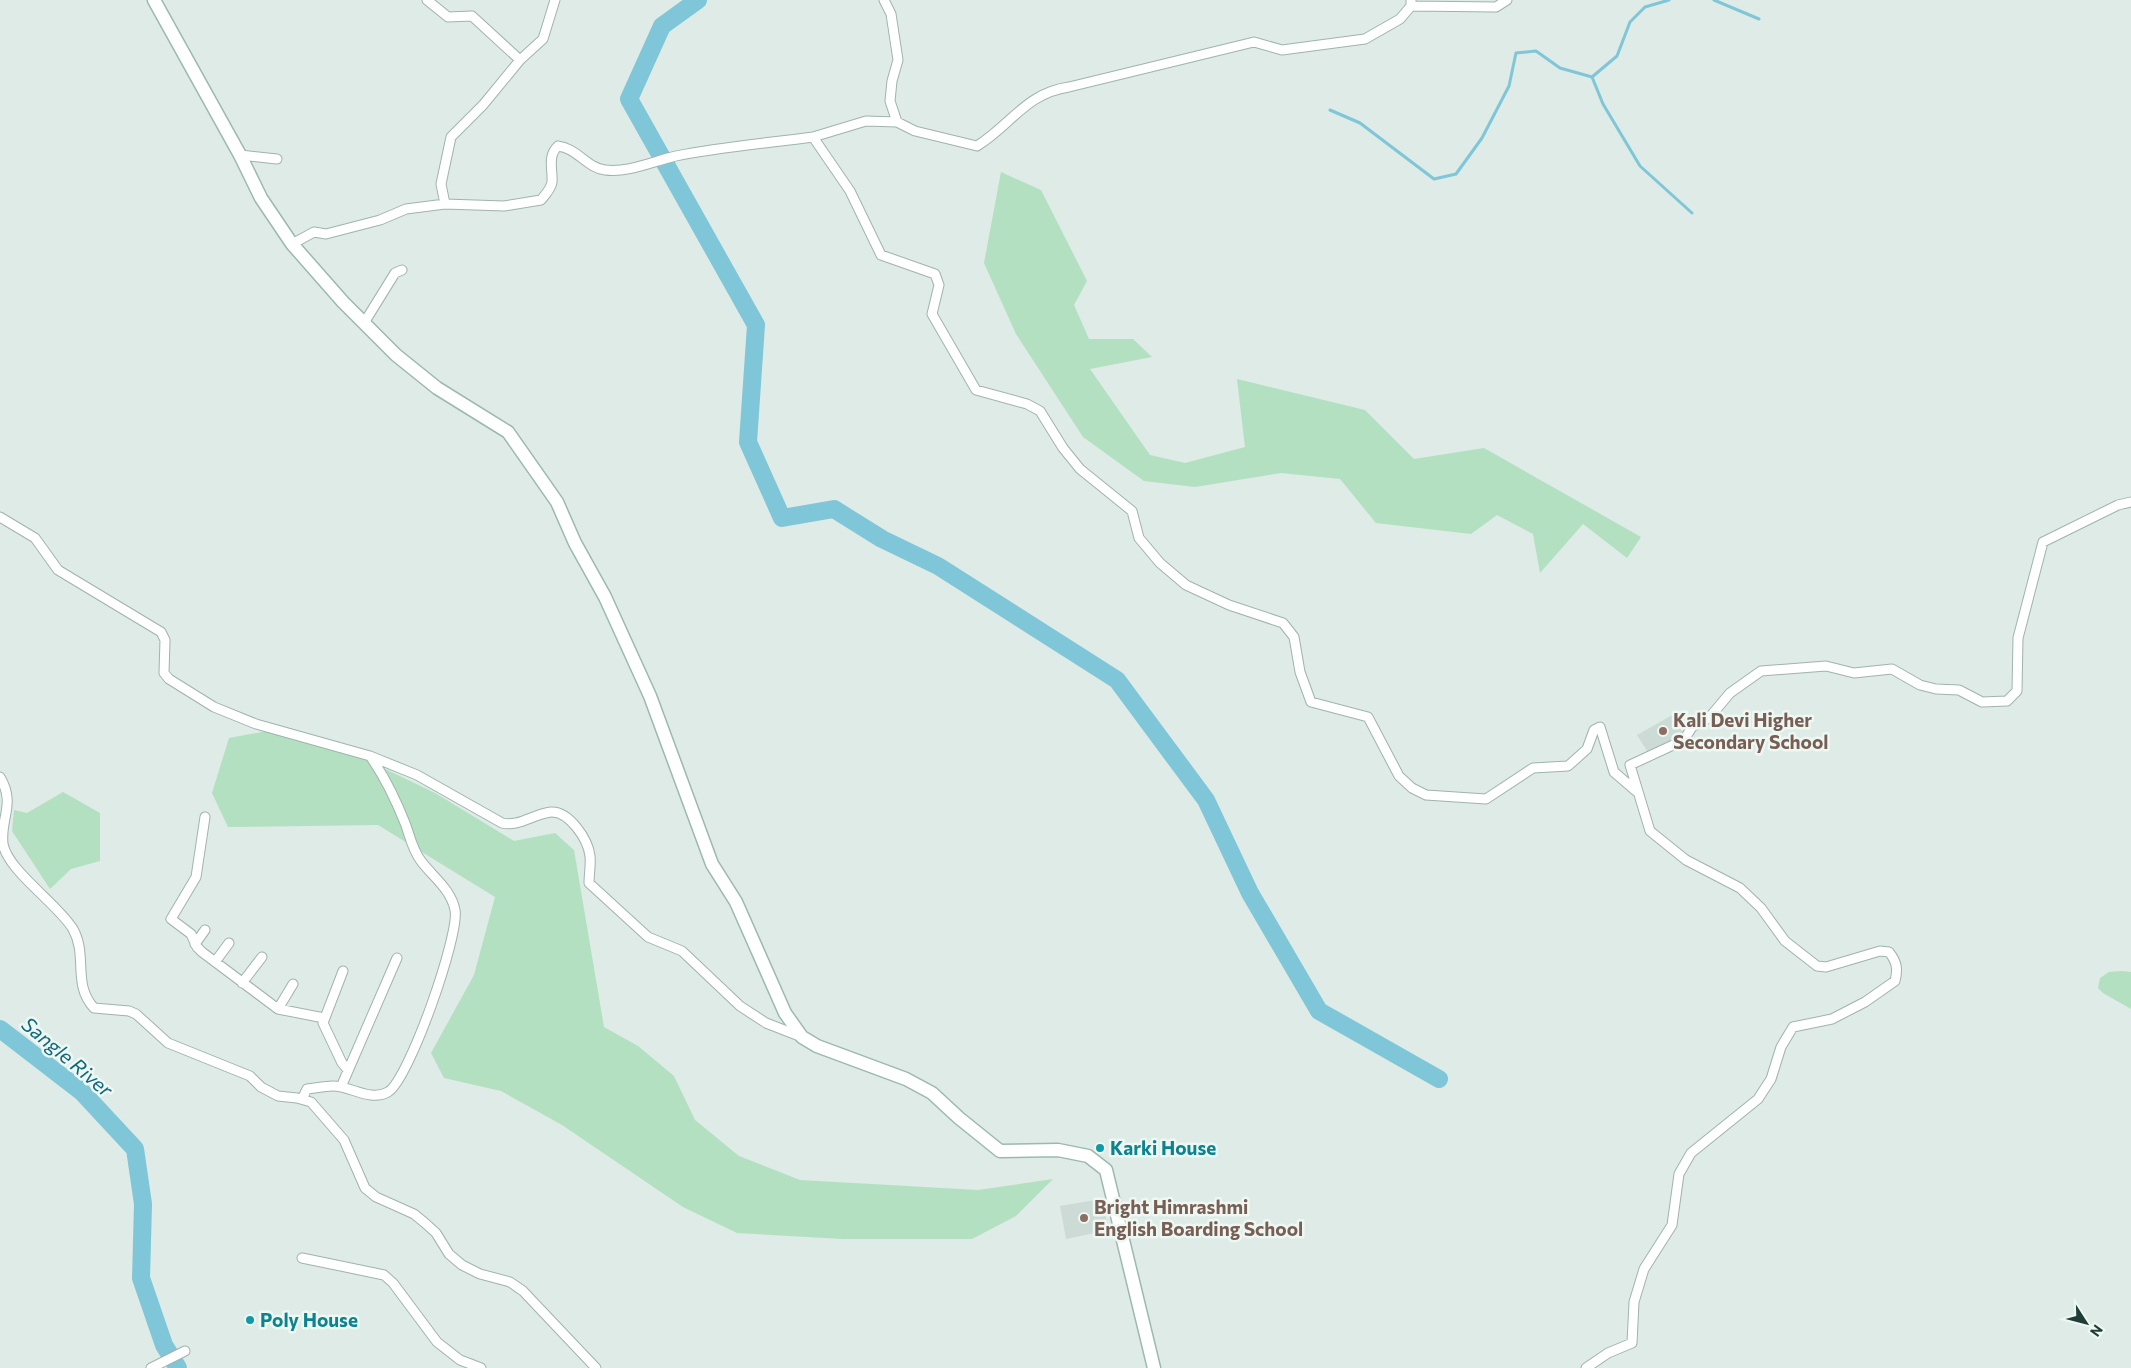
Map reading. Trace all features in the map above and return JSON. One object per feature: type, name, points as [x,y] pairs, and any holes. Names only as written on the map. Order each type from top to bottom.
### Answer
[{"type":"street","points":[[154,0],[240,155],[261,198],[292,244],[396,355],[437,388],[508,432],[557,502],[575,544],[605,597],[650,696],[712,864],[736,902],[785,1013],[802,1037]]},
{"type":"street","points":[[427,0],[448,17],[472,16],[520,60]]},
{"type":"street","points":[[445,204],[441,184],[451,138],[511,74],[520,60],[543,39],[556,0]]},
{"type":"street","points":[[884,0],[891,14],[898,60],[892,81],[890,101],[897,122]]},
{"type":"street","points":[[292,244],[314,232],[326,234],[380,220],[406,209],[445,204],[504,206],[541,200],[552,182],[551,162],[554,149],[558,146],[576,152],[595,167],[605,170],[633,169],[651,162],[678,156],[813,136],[866,121],[897,122],[915,131],[977,146],[990,138],[1031,100],[1051,90],[1070,88],[1254,42],[1282,50],[1365,39],[1400,19],[1411,3],[1496,7],[1507,0]]},
{"type":"street","points":[[813,136],[850,191],[881,255],[935,274],[939,285],[932,314],[976,390],[1027,404],[1040,411],[1063,448],[1080,469],[1132,511],[1139,538],[1160,563],[1186,585],[1228,604],[1283,623],[1294,637],[1300,672],[1311,702],[1368,717],[1399,776],[1412,788],[1426,795],[1486,799],[1533,768],[1568,766],[1587,749],[1594,730],[1600,727],[1614,772],[1636,791]]},
{"type":"street","points":[[240,155],[277,159]]},
{"type":"street","points":[[364,323],[395,273],[402,270]]},
{"type":"street","points":[[1586,1368],[1608,1353],[1632,1343],[1634,1302],[1644,1270],[1672,1225],[1679,1174],[1691,1153],[1758,1099],[1771,1079],[1781,1047],[1793,1027],[1832,1019],[1865,1002],[1895,981],[1897,970],[1896,961],[1889,952],[1880,951],[1826,967],[1817,966],[1785,941],[1761,908],[1740,888],[1686,860],[1650,831],[1636,791],[1630,765],[1684,740],[1692,728],[1709,718],[1730,693],[1761,670],[1826,666],[1854,673],[1892,669],[1920,685],[1936,690],[1959,690],[1982,702],[2007,701],[2016,691],[2018,638],[2043,542],[2118,505],[2131,502]]},
{"type":"street","points":[[0,517],[35,538],[58,570],[161,632],[166,640],[164,673],[169,679],[214,707],[256,724],[370,756],[417,775],[502,823],[512,825],[552,812],[564,816],[575,825],[590,855],[589,884],[648,937],[682,951],[740,1006],[766,1023],[802,1037],[817,1046],[897,1076],[932,1093],[959,1118],[1000,1150],[1058,1150],[1088,1156],[1106,1170],[1154,1368]]},
{"type":"street","points":[[302,1099],[307,1089],[341,1086],[364,1094],[376,1094],[388,1092],[399,1082],[427,1017],[449,952],[455,924],[455,910],[448,894],[414,850],[392,791],[370,756]]},
{"type":"street","points":[[0,778],[7,788],[8,800],[3,844],[20,872],[53,903],[77,938],[80,949],[81,987],[86,999],[94,1008],[129,1011],[136,1014],[168,1043],[241,1072],[278,1096],[311,1102],[338,1132],[365,1188],[376,1197],[420,1219],[436,1233],[448,1254],[462,1265],[480,1274],[510,1282],[523,1291],[596,1368]]},
{"type":"street","points":[[205,817],[196,877],[171,919],[191,934],[195,944],[215,962],[278,1009],[324,1018]]},
{"type":"street","points":[[195,944],[205,930]]},
{"type":"street","points":[[215,962],[229,943]]},
{"type":"street","points":[[242,983],[262,957]]},
{"type":"street","points":[[341,1086],[397,958]]},
{"type":"street","points":[[343,971],[323,1023],[342,1063],[348,1070]]},
{"type":"street","points":[[278,1009],[293,984]]},
{"type":"street","points":[[302,1258],[384,1275],[393,1283],[437,1342],[460,1360],[481,1368]]},
{"type":"street","points":[[155,1365],[181,1352]]},
{"type":"shaded area","name":"Kali Devi Higher Secondary School","points":[[1676,713],[1684,738],[1649,754],[1637,735]]},
{"type":"shaded area","name":"Bright Himrashmi English Boarding School","points":[[1101,1199],[1109,1230],[1066,1239],[1060,1206]]},
{"type":"green space","points":[[1001,172],[1041,190],[1087,281],[1074,305],[1089,339],[1133,339],[1152,357],[1090,369],[1150,455],[1185,463],[1245,447],[1237,379],[1365,410],[1414,459],[1484,448],[1641,537],[1627,558],[1583,524],[1540,573],[1533,534],[1497,515],[1471,534],[1376,523],[1340,479],[1281,473],[1195,487],[1144,481],[1083,437],[1016,334],[984,263]]},
{"type":"green space","points":[[267,731],[348,751],[435,793],[514,841],[555,833],[574,850],[604,1027],[638,1046],[674,1076],[695,1120],[739,1156],[800,1180],[978,1190],[1053,1179],[1016,1216],[972,1239],[843,1239],[737,1233],[683,1207],[562,1125],[501,1091],[444,1078],[431,1053],[474,975],[495,897],[378,825],[228,827],[212,793],[229,738]]},
{"type":"green space","points":[[63,792],[100,813],[100,861],[71,869],[50,889],[12,831],[14,810],[27,813]]},
{"type":"green space","points":[[2109,972],[2131,972],[2131,1009],[2103,993],[2098,988],[2100,978]]},
{"type":"waterway","points":[[698,0],[662,26],[629,99],[756,325],[748,442],[782,518],[834,509],[882,539],[938,566],[1117,680],[1206,800],[1250,893],[1319,1011],[1439,1079]]},
{"type":"waterway","points":[[1330,110],[1360,123],[1434,179],[1456,174],[1482,138],[1509,86],[1516,53],[1536,51],[1560,68],[1592,77],[1617,56],[1630,22],[1645,7],[1669,0]]},
{"type":"waterway","points":[[1714,0],[1759,19]]},
{"type":"waterway","points":[[1592,77],[1603,104],[1640,166],[1692,213]]},
{"type":"waterway","name":"Sangle River","points":[[0,1029],[82,1092],[135,1149],[143,1204],[141,1278],[164,1345],[178,1368]]},
{"type":"place","name":"Kali Devi Higher Secondary School","points":[[1663,731]]},
{"type":"place","name":"Karki House","points":[[1100,1148]]},
{"type":"place","name":"Bright Himrashmi English Boarding School","points":[[1084,1218]]},
{"type":"place","name":"Poly House","points":[[250,1320]]}]
